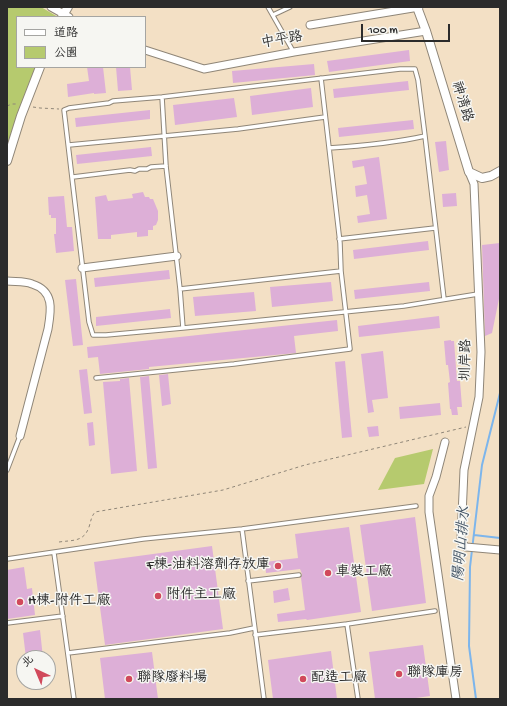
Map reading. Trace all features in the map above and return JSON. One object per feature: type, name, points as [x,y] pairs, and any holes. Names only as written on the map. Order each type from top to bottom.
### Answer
[{"type":"street","points":[[51,7],[66,14]]},
{"type":"street","points":[[310,25],[418,7]]},
{"type":"street","name":"神清路","points":[[418,7],[469,172]]},
{"type":"street","name":"中平路","points":[[146,50],[204,69],[294,52],[426,31]]},
{"type":"street","points":[[7,161],[40,68]]},
{"type":"street","points":[[469,172],[482,178],[491,176],[500,171]]},
{"type":"street","name":"圳岸路","points":[[469,172],[474,184],[480,352],[479,397],[466,459],[463,487],[464,504],[461,539],[462,543],[466,547],[500,550]]},
{"type":"street","points":[[82,268],[177,256]]},
{"type":"street","points":[[7,281],[32,284],[44,291],[49,299],[51,311],[48,329],[20,436]]},
{"type":"street","points":[[445,442],[436,477],[429,496],[429,512],[456,699]]},
{"type":"lane","points":[[268,7],[294,52]]},
{"type":"lane","points":[[273,15],[290,7]]},
{"type":"lane","points":[[444,299],[426,136],[418,80],[414,69],[321,78],[162,97],[113,101],[109,103],[69,108],[64,110],[73,177],[82,268],[89,322],[93,335],[183,328],[404,306],[478,294]]},
{"type":"lane","points":[[96,378],[234,364],[350,349],[321,78]]},
{"type":"lane","points":[[162,97],[166,166],[177,256],[183,328]]},
{"type":"lane","points":[[69,145],[238,129],[325,117]]},
{"type":"lane","points":[[329,148],[393,142],[426,136]]},
{"type":"lane","points":[[73,177],[130,170],[135,171],[151,167],[166,166]]},
{"type":"lane","points":[[339,240],[435,228]]},
{"type":"lane","points":[[180,289],[341,271]]},
{"type":"lane","points":[[7,470],[20,436]]},
{"type":"lane","points":[[7,559],[144,540],[242,529],[416,506]]},
{"type":"lane","points":[[242,529],[264,699]]},
{"type":"lane","points":[[54,553],[74,699]]},
{"type":"lane","points":[[248,581],[298,575]]},
{"type":"lane","points":[[255,635],[347,624],[435,611]]},
{"type":"lane","points":[[7,623],[63,616]]},
{"type":"lane","points":[[347,624],[358,699]]},
{"type":"lane","points":[[68,653],[230,633],[254,628]]},
{"type":"path","points":[[7,106],[12,104],[64,110]]},
{"type":"path","points":[[59,542],[82,539],[86,535],[91,518],[96,512],[223,490],[305,465],[472,426]]},
{"type":"green space","points":[[7,7],[41,7],[56,16],[16,16],[16,68],[39,68],[7,153]]},
{"type":"green space","points":[[433,449],[424,484],[378,490],[395,458]]},
{"type":"building","points":[[409,50],[410,61],[329,72],[327,61]]},
{"type":"building","points":[[314,64],[315,75],[233,83],[232,71]]},
{"type":"building","points":[[87,68],[103,68],[106,93],[94,93],[68,97],[67,84],[89,81]]},
{"type":"building","points":[[116,68],[130,68],[132,90],[118,91]]},
{"type":"building","points":[[408,81],[409,90],[334,98],[333,89]]},
{"type":"building","points":[[311,88],[313,107],[252,115],[250,96]]},
{"type":"building","points":[[234,98],[237,117],[175,125],[173,105]]},
{"type":"building","points":[[150,110],[150,119],[76,127],[75,118]]},
{"type":"building","points":[[413,120],[414,129],[339,137],[338,128]]},
{"type":"building","points":[[446,141],[449,170],[439,172],[435,142]]},
{"type":"building","points":[[151,147],[152,156],[77,164],[76,155]]},
{"type":"building","points":[[379,157],[387,219],[358,223],[357,216],[370,214],[367,195],[356,197],[355,186],[367,184],[364,166],[353,168],[352,161]]},
{"type":"building","points":[[143,192],[145,197],[153,199],[158,211],[158,220],[156,225],[153,226],[153,230],[148,230],[148,236],[137,237],[137,232],[111,235],[111,239],[98,239],[95,197],[106,195],[108,201],[133,198],[132,194]]},
{"type":"building","points":[[456,193],[457,206],[443,207],[442,194]]},
{"type":"building","points":[[64,196],[67,227],[72,227],[74,251],[56,253],[54,234],[56,234],[56,218],[51,218],[51,215],[49,215],[48,197]]},
{"type":"building","points":[[428,241],[429,250],[354,259],[353,250]]},
{"type":"building","points":[[500,243],[500,294],[492,333],[485,336],[482,245]]},
{"type":"building","points":[[169,270],[170,279],[95,287],[94,278]]},
{"type":"building","points":[[76,279],[83,345],[73,346],[65,280]]},
{"type":"building","points":[[331,282],[333,301],[272,307],[270,287]]},
{"type":"building","points":[[429,282],[430,291],[355,299],[354,290]]},
{"type":"building","points":[[254,292],[256,311],[195,316],[193,297]]},
{"type":"building","points":[[170,309],[171,318],[96,326],[96,317]]},
{"type":"building","points":[[439,316],[440,328],[359,337],[358,326]]},
{"type":"building","points":[[337,320],[338,331],[294,336],[296,353],[149,367],[149,369],[100,374],[98,357],[88,358],[87,347]]},
{"type":"building","points":[[444,341],[454,341],[457,381],[460,381],[462,407],[457,407],[458,415],[452,415],[450,409],[448,383],[450,382],[448,365],[446,365]]},
{"type":"building","points":[[383,351],[388,398],[372,400],[374,412],[368,413],[361,354]]},
{"type":"building","points":[[345,361],[352,437],[342,438],[335,362]]},
{"type":"building","points":[[87,369],[92,413],[84,414],[79,370]]},
{"type":"building","points":[[168,374],[171,404],[162,406],[159,375]]},
{"type":"building","points":[[149,376],[157,468],[148,469],[140,377]]},
{"type":"building","points":[[129,378],[137,471],[111,474],[103,382],[120,381],[120,379]]},
{"type":"building","points":[[440,403],[441,415],[400,419],[399,407]]},
{"type":"building","points":[[93,422],[95,445],[89,446],[87,423]]},
{"type":"building","points":[[378,426],[379,436],[369,437],[367,427]]},
{"type":"building","name":"車裝工廠","points":[[415,517],[426,603],[372,611],[360,525]]},
{"type":"building","name":"車裝工廠","points":[[349,527],[361,612],[307,620],[278,622],[277,614],[305,610],[301,578],[302,574],[300,569],[266,573],[265,562],[298,558],[295,534]]},
{"type":"building","name":"附件主工廠","points":[[212,546],[223,629],[105,645],[94,562]]},
{"type":"building","name":"H棟-附件工廠","points":[[24,567],[27,589],[32,588],[35,615],[7,619],[7,570]]},
{"type":"building","points":[[288,588],[290,600],[274,603],[273,591]]},
{"type":"building","points":[[40,630],[42,650],[25,650],[23,633]]},
{"type":"building","name":"聯隊庫房","points":[[423,645],[430,696],[409,699],[375,699],[369,652]]},
{"type":"building","name":"配造工廠","points":[[331,651],[337,699],[273,699],[268,660]]},
{"type":"building","name":"聯隊廢料場","points":[[152,652],[158,699],[105,699],[100,658]]},
{"type":"waterway","name":"陽明山排水","points":[[476,699],[469,646],[470,567],[482,465],[500,393]]},
{"type":"waterway","points":[[474,535],[500,538]]},
{"type":"place","name":"F棟-油料溶劑存放庫","points":[[278,566]]},
{"type":"place","name":"車裝工廠","points":[[328,573]]},
{"type":"place","name":"附件主工廠","points":[[158,596]]},
{"type":"place","name":"H棟-附件工廠","points":[[20,602]]},
{"type":"place","name":"聯隊庫房","points":[[399,674]]},
{"type":"place","name":"聯隊廢料場","points":[[129,679]]},
{"type":"place","name":"配造工廠","points":[[303,679]]}]
